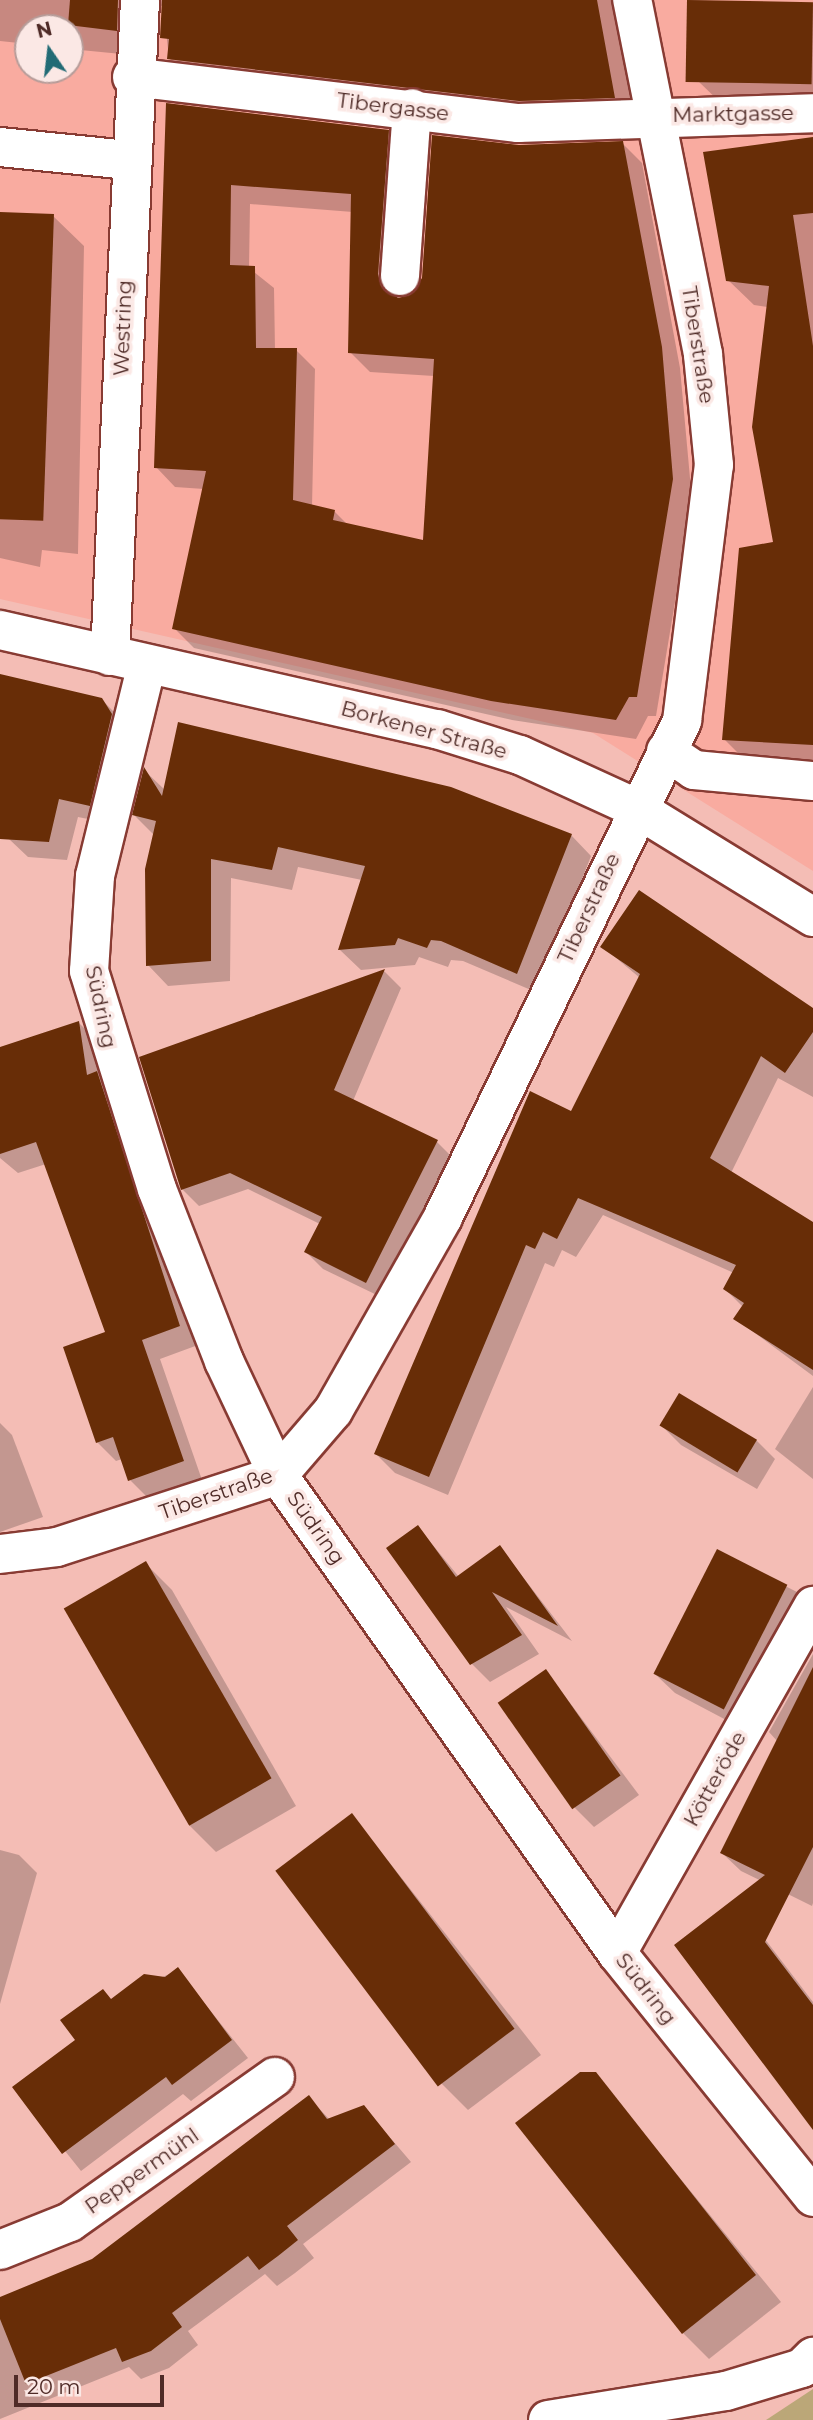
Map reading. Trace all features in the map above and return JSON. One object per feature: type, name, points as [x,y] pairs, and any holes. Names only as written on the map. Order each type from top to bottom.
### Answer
[{"type":"street","name":"Westring","points":[[110,656],[128,160],[132,77],[140,0]]},
{"type":"street","name":"Tiberstraße","points":[[0,1555],[57,1547],[278,1475],[333,1411],[443,1217],[636,808],[682,721],[713,465],[703,354],[632,0]]},
{"type":"street","name":"Tibergasse","points":[[132,77],[518,122],[654,116]]},
{"type":"street","points":[[400,276],[412,108]]},
{"type":"street","name":"Marktgasse","points":[[654,116],[813,113]]},
{"type":"street","points":[[0,147],[128,160]]},
{"type":"street","name":"Borkener Straße","points":[[0,630],[437,729],[573,775],[636,808],[813,917]]},
{"type":"street","name":"Südring","points":[[147,664],[95,876],[89,971],[157,1189],[224,1361],[278,1475],[617,1952],[813,2197]]},
{"type":"street","points":[[666,751],[694,770],[813,781]]},
{"type":"street","name":"Kötteröde","points":[[617,1952],[813,1606]]},
{"type":"street","name":"Peppermühl","points":[[0,2250],[70,2222],[275,2077]]},
{"type":"street","points":[[548,2420],[726,2391],[802,2368],[813,2357]]},
{"type":"shaded area","points":[[0,0],[813,0],[813,871],[593,733],[0,599]]},
{"type":"shaded area","points":[[813,2389],[813,2420],[766,2420]]},
{"type":"building","points":[[70,0],[118,0],[117,31],[84,27],[84,14],[69,14]]},
{"type":"building","points":[[162,0],[597,0],[615,98],[519,101],[167,59],[169,39],[160,38]]},
{"type":"building","points":[[687,0],[813,2],[812,84],[686,82]]},
{"type":"building","points":[[166,103],[389,130],[378,274],[381,286],[398,298],[410,295],[422,278],[432,135],[519,145],[623,141],[662,347],[673,479],[637,697],[629,697],[616,720],[491,701],[172,629],[206,471],[154,468]],"holes":[[[231,185],[351,194],[348,353],[434,359],[423,540],[333,520],[335,510],[293,500],[297,348],[256,348],[255,266],[230,265]]]},
{"type":"building","points":[[813,137],[813,213],[793,215],[813,346],[813,745],[722,740],[739,548],[773,542],[752,427],[769,286],[726,281],[703,152]]},
{"type":"building","points":[[0,212],[54,214],[43,521],[0,519]]},
{"type":"building","points":[[0,674],[102,698],[112,714],[90,806],[59,799],[49,842],[0,839]]},
{"type":"building","points":[[178,722],[451,787],[572,834],[517,974],[441,941],[431,940],[427,948],[398,938],[395,945],[338,950],[365,866],[278,847],[272,870],[211,859],[211,961],[146,966],[145,869],[156,821],[132,815],[144,767],[162,796]]},
{"type":"building","points":[[639,890],[813,1008],[813,1032],[785,1073],[761,1056],[710,1158],[813,1222],[813,1370],[733,1319],[744,1303],[723,1289],[736,1265],[578,1198],[557,1239],[543,1232],[535,1249],[526,1245],[429,1477],[374,1454],[530,1091],[571,1111],[640,974],[600,947]]},
{"type":"building","points":[[385,969],[334,1090],[438,1140],[366,1283],[304,1252],[322,1217],[230,1173],[181,1190],[139,1057]]},
{"type":"building","points":[[79,1021],[87,1075],[97,1071],[180,1326],[142,1340],[184,1461],[128,1481],[113,1437],[96,1443],[63,1347],[105,1332],[36,1142],[0,1154],[0,1047]]},
{"type":"building","points":[[679,1393],[757,1440],[737,1472],[659,1426]]},
{"type":"building","points":[[418,1525],[456,1577],[500,1545],[558,1626],[492,1592],[522,1635],[470,1665],[386,1548]]},
{"type":"building","points":[[717,1549],[787,1585],[724,1710],[653,1674]]},
{"type":"building","points":[[146,1561],[272,1778],[189,1826],[64,1608]]},
{"type":"building","points":[[813,1667],[813,1847],[765,1942],[813,2005],[813,2130],[674,1945],[765,1875],[720,1853]]},
{"type":"building","points":[[546,1669],[621,1775],[572,1809],[498,1703]]},
{"type":"building","points":[[352,1813],[514,2029],[438,2086],[275,1871]]},
{"type":"building","points":[[178,1967],[232,2040],[172,2085],[166,2077],[62,2154],[12,2087],[75,2040],[60,2020],[103,1989],[111,1999],[144,1974],[165,1977]]},
{"type":"building","points":[[580,2072],[596,2072],[756,2275],[682,2334],[515,2123]]},
{"type":"building","points":[[309,2095],[327,2119],[364,2105],[395,2144],[287,2226],[298,2240],[278,2256],[259,2270],[248,2256],[172,2313],[182,2327],[151,2351],[122,2362],[116,2348],[26,2384],[0,2319],[0,2297],[92,2259]]}]
